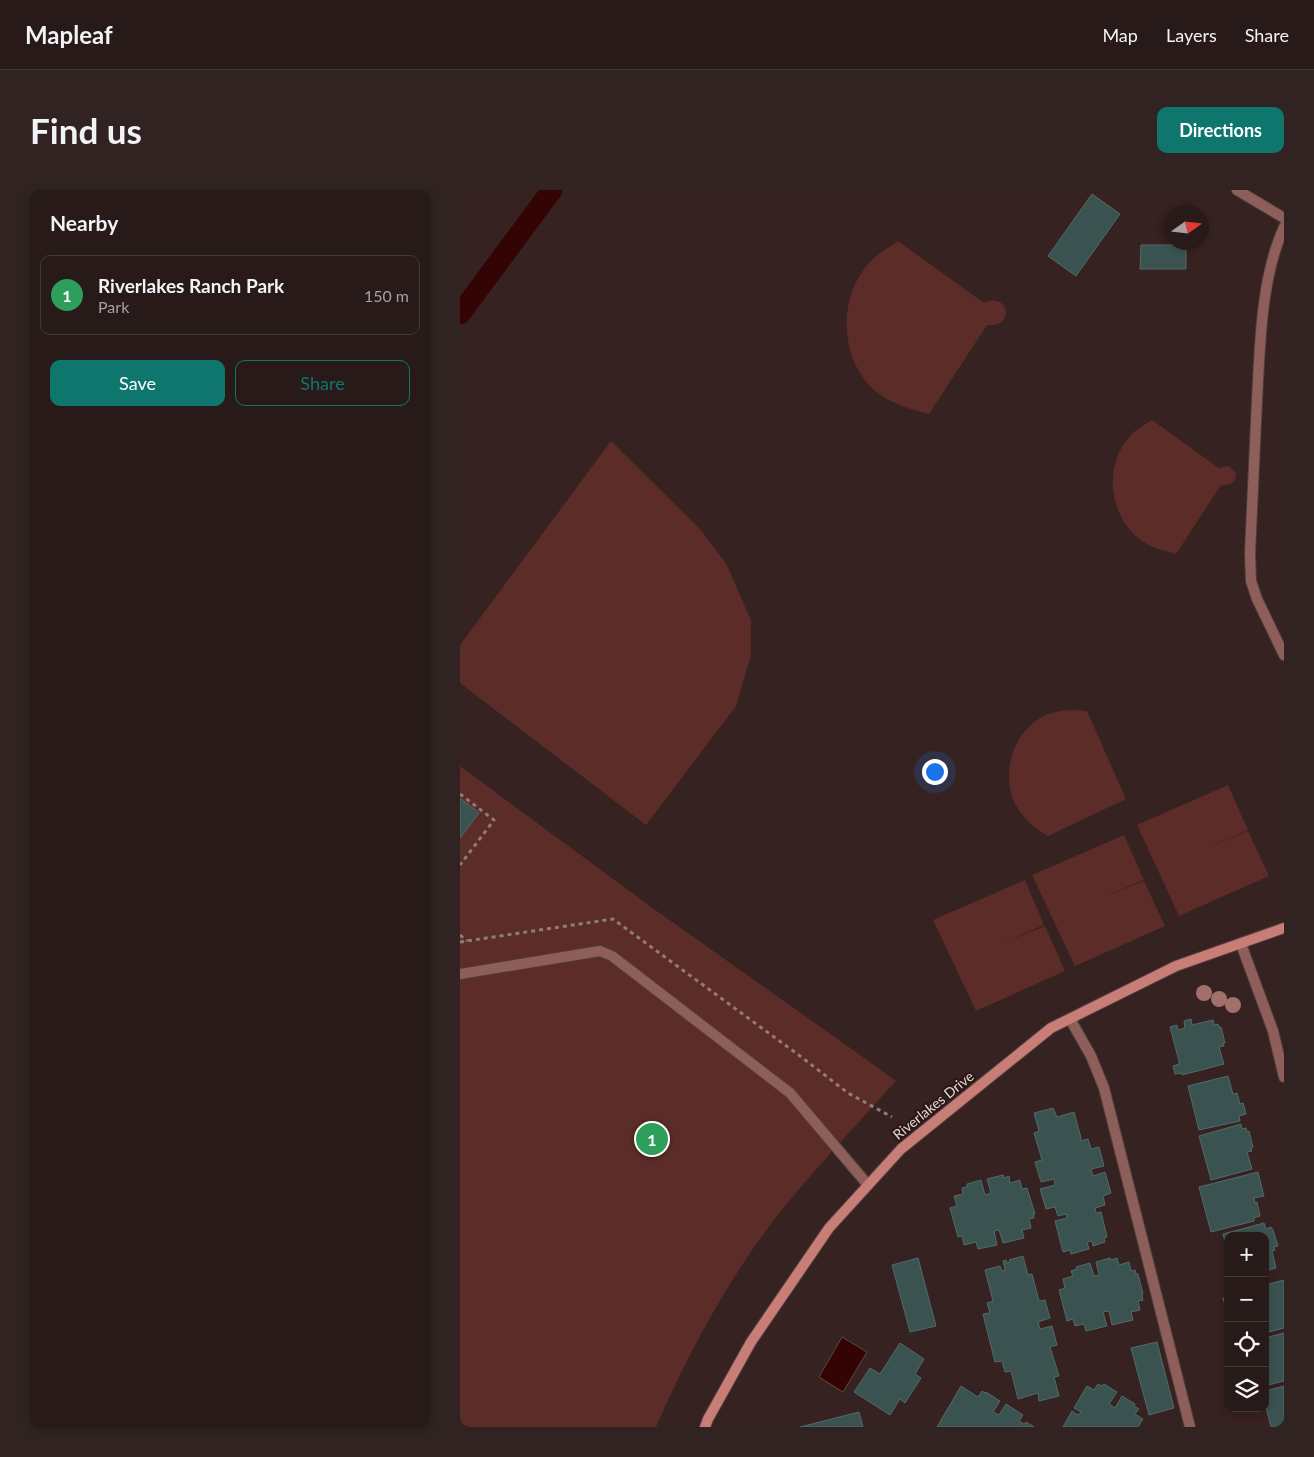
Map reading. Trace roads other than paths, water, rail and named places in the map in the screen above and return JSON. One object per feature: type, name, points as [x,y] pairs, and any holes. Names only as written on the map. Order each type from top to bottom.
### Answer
[{"type":"main road","name":"Riverlakes Drive","points":[[705,1427],[751,1342],[829,1228],[901,1148],[1051,1028],[1176,966],[1284,928]]},
{"type":"street","points":[[1237,190],[1284,218]]},
{"type":"street","points":[[1284,227],[1276,246],[1267,282],[1259,365],[1250,581],[1284,656]]},
{"type":"street","points":[[1241,944],[1273,1031],[1284,1077]]},
{"type":"street","points":[[460,974],[600,951],[612,956],[790,1093],[868,1184]]},
{"type":"street","points":[[1070,1019],[1091,1056],[1104,1088],[1190,1427]]},
{"type":"waterway","points":[[460,314],[552,190]]},
{"type":"place","name":"Riverlakes Ranch Park","points":[[652,1139]]}]
